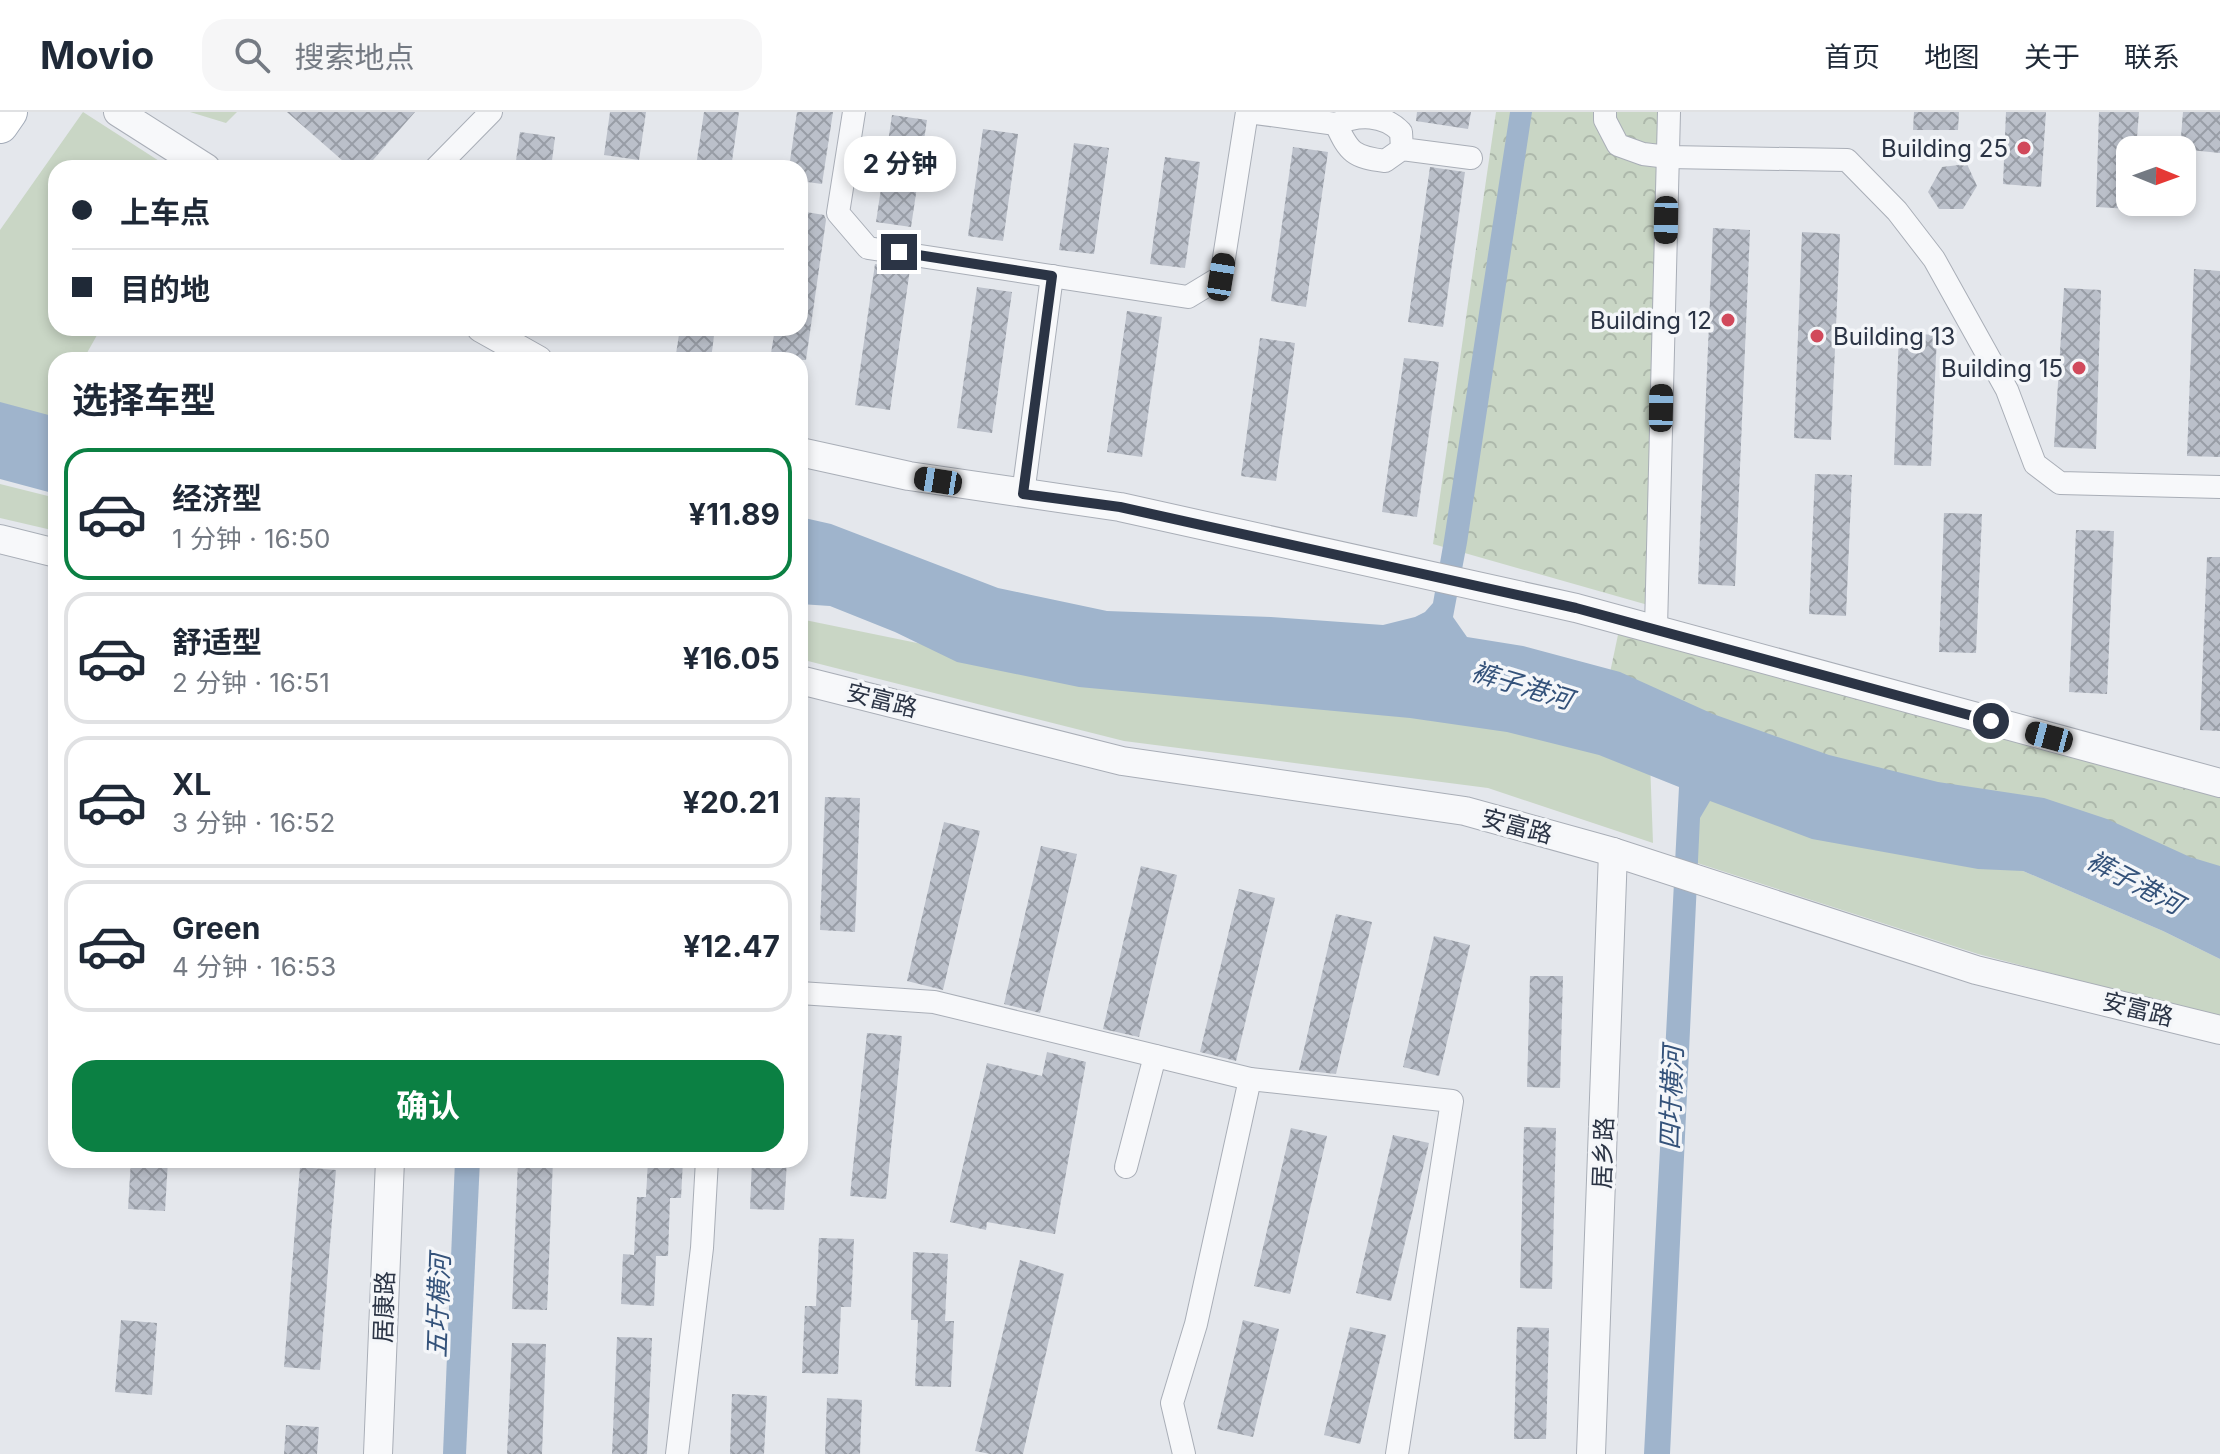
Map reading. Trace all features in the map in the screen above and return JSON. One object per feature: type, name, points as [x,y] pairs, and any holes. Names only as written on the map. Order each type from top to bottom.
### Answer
[{"type":"main road","points":[[0,125],[9,112]]},
{"type":"street","points":[[118,112],[193,160]]},
{"type":"street","points":[[444,160],[491,112]]},
{"type":"street","points":[[854,112],[838,213],[868,248],[1188,297],[1221,277],[1247,112],[1336,124],[1356,116],[1391,121],[1401,132],[1402,149]]},
{"type":"street","points":[[1605,112],[1605,120],[1618,145],[1643,154],[1847,160],[1897,211],[1934,259],[2007,390],[2035,464],[2060,483],[2220,487]]},
{"type":"street","points":[[1656,628],[1669,112]]},
{"type":"street","points":[[1336,124],[1346,146],[1360,158],[1385,161],[1402,149],[1471,158]]},
{"type":"street","points":[[1023,494],[1052,276]]},
{"type":"street","points":[[495,336],[524,352]]},
{"type":"street","points":[[808,454],[909,476],[1120,507],[1465,583],[1656,628],[2220,783]]},
{"type":"street","points":[[0,539],[48,551]]},
{"type":"street","name":"安富路","points":[[808,682],[1122,761],[1465,811],[1613,852],[1976,970],[2220,1030]]},
{"type":"street","name":"居乡路","points":[[1591,1454],[1613,852]]},
{"type":"street","points":[[808,994],[934,1002],[1250,1079],[1452,1101],[1397,1454]]},
{"type":"street","points":[[1126,1167],[1155,1056]]},
{"type":"street","points":[[1184,1454],[1172,1403],[1196,1324],[1250,1079]]},
{"type":"street","name":"居康路","points":[[378,1454],[390,1168]]},
{"type":"street","points":[[677,1454],[702,1248],[707,1168]]},
{"type":"green space","points":[[83,112],[158,160],[49,160]]},
{"type":"green space","points":[[190,112],[237,112],[226,123]]},
{"type":"green space","points":[[1496,112],[1664,112],[1648,605],[1433,544]]},
{"type":"green space","points":[[48,162],[48,336],[96,336],[88,352],[48,352],[48,421],[41,433],[0,421],[0,230]]},
{"type":"green space","points":[[0,484],[48,496],[48,529],[0,518]]},
{"type":"green space","points":[[808,621],[1010,662],[1430,698],[1650,761],[1653,843],[1488,788],[1124,741],[808,661]]},
{"type":"green space","points":[[1619,630],[2220,796],[2220,898],[1850,775],[1607,687]]},
{"type":"green space","points":[[1692,776],[2023,871],[2163,931],[2220,959],[2220,1018],[1978,954],[1688,860]]},
{"type":"water","points":[[1510,112],[1532,112],[1453,617],[1467,637],[1523,646],[1620,672],[1713,714],[1829,755],[1938,782],[2044,798],[2107,819],[2190,857],[2220,866],[2220,959],[2023,871],[1978,869],[1812,839],[1710,801],[1700,818],[1670,1454],[1644,1454],[1679,787],[1599,755],[1507,732],[1410,718],[1079,687],[957,662],[895,632],[830,606],[808,605],[808,519],[831,524],[998,588],[1107,611],[1383,625],[1415,617],[1433,603]]},
{"type":"water","points":[[0,402],[48,415],[48,492],[0,479]]},
{"type":"water","points":[[455,1168],[480,1168],[466,1454],[443,1454]]},
{"type":"building","points":[[287,112],[415,112],[373,160],[342,160]]},
{"type":"building","points":[[610,112],[646,112],[639,160],[604,155]]},
{"type":"building","points":[[704,112],[739,112],[732,160],[697,160]]},
{"type":"building","points":[[797,112],[833,112],[822,184],[808,182],[808,160],[790,160]]},
{"type":"building","points":[[1417,112],[1471,112],[1468,129],[1416,121]]},
{"type":"building","name":"Building 25","points":[[1914,112],[1959,112],[1958,130],[1913,130]]},
{"type":"building","name":"Building 25","points":[[2006,112],[2046,112],[2041,187],[2003,184]]},
{"type":"building","points":[[2099,112],[2139,112],[2137,136],[2116,136],[2116,208],[2096,207]]},
{"type":"building","points":[[2183,112],[2220,112],[2220,153],[2196,151],[2196,136],[2181,136]]},
{"type":"building","points":[[892,115],[927,120],[911,227],[876,222]]},
{"type":"building","points":[[983,129],[1018,134],[1003,241],[968,236]]},
{"type":"building","points":[[520,132],[555,137],[552,160],[516,160]]},
{"type":"building","points":[[1074,143],[1109,148],[1094,254],[1059,250]]},
{"type":"building","points":[[1293,147],[1328,152],[1306,307],[1271,301]]},
{"type":"building","points":[[1165,157],[1200,162],[1185,268],[1150,264]]},
{"type":"building","points":[[1967,164],[1977,186],[1963,209],[1939,209],[1928,192],[1942,167]]},
{"type":"building","points":[[1430,167],[1465,172],[1443,327],[1408,322]]},
{"type":"building","points":[[808,212],[824,215],[826,220],[807,352],[771,352],[774,336],[808,336]]},
{"type":"building","points":[[1713,228],[1750,230],[1735,586],[1698,584]]},
{"type":"building","name":"Building 13","points":[[1802,232],[1840,234],[1831,440],[1794,438]]},
{"type":"building","points":[[875,264],[910,269],[890,410],[855,405]]},
{"type":"building","points":[[2194,269],[2220,271],[2220,457],[2187,456]]},
{"type":"building","points":[[977,287],[1012,292],[992,433],[957,428]]},
{"type":"building","name":"Building 15","points":[[2064,288],[2101,290],[2096,449],[2054,447]]},
{"type":"building","points":[[1127,311],[1162,317],[1142,457],[1107,452]]},
{"type":"building","points":[[1899,333],[1937,335],[1931,466],[1894,465]]},
{"type":"building","points":[[679,336],[714,336],[712,352],[676,352]]},
{"type":"building","points":[[1260,338],[1295,343],[1276,481],[1241,476]]},
{"type":"building","points":[[1404,358],[1439,362],[1417,517],[1382,512]]},
{"type":"building","points":[[1815,474],[1852,475],[1846,616],[1809,614]]},
{"type":"building","points":[[1944,513],[1982,514],[1976,653],[1939,652]]},
{"type":"building","points":[[2076,530],[2114,531],[2107,694],[2069,692]]},
{"type":"building","points":[[2207,557],[2220,557],[2220,731],[2200,730]]},
{"type":"building","points":[[825,797],[860,798],[855,932],[820,930]]},
{"type":"building","points":[[944,822],[980,831],[943,990],[907,981]]},
{"type":"building","points":[[1041,846],[1077,854],[1040,1013],[1004,1004]]},
{"type":"building","points":[[1141,866],[1177,875],[1139,1037],[1103,1029]]},
{"type":"building","points":[[1239,889],[1275,898],[1236,1061],[1200,1052]]},
{"type":"building","points":[[1336,914],[1372,922],[1336,1074],[1299,1070]]},
{"type":"building","points":[[1434,936],[1470,945],[1439,1076],[1403,1067]]},
{"type":"building","points":[[1530,976],[1563,976],[1560,1088],[1527,1087]]},
{"type":"building","points":[[867,1033],[902,1036],[886,1199],[850,1196]]},
{"type":"building","points":[[1047,1052],[1086,1062],[1055,1234],[987,1222],[986,1230],[950,1222],[987,1063],[1042,1076]]},
{"type":"building","points":[[1524,1127],[1556,1128],[1552,1289],[1520,1288]]},
{"type":"building","points":[[1291,1128],[1327,1136],[1290,1294],[1254,1286]]},
{"type":"building","points":[[1393,1135],[1429,1143],[1391,1301],[1356,1293]]},
{"type":"building","points":[[131,1168],[168,1168],[165,1211],[128,1209]]},
{"type":"building","points":[[300,1168],[336,1170],[320,1370],[284,1367]]},
{"type":"building","points":[[518,1168],[553,1168],[547,1310],[512,1309]]},
{"type":"building","points":[[648,1168],[683,1168],[681,1198],[670,1198],[668,1256],[656,1256],[654,1306],[621,1304],[623,1254],[634,1255],[637,1197],[646,1197]]},
{"type":"building","points":[[752,1168],[787,1168],[784,1210],[750,1209]]},
{"type":"building","points":[[819,1238],[854,1239],[851,1307],[841,1307],[838,1374],[802,1373],[805,1306],[816,1306]]},
{"type":"building","points":[[913,1252],[948,1254],[945,1321],[954,1321],[951,1387],[915,1386],[918,1320],[911,1320]]},
{"type":"building","points":[[1020,1260],[1064,1274],[1023,1454],[990,1454],[975,1451]]},
{"type":"building","points":[[121,1320],[157,1323],[152,1395],[115,1392]]},
{"type":"building","points":[[1243,1320],[1279,1329],[1253,1437],[1217,1429]]},
{"type":"building","points":[[1350,1327],[1386,1335],[1360,1444],[1324,1435]]},
{"type":"building","points":[[1517,1327],[1549,1328],[1546,1439],[1514,1439]]},
{"type":"building","points":[[617,1337],[652,1338],[647,1454],[612,1454]]},
{"type":"building","points":[[512,1343],[546,1344],[542,1454],[507,1454]]},
{"type":"building","points":[[732,1394],[767,1396],[764,1454],[730,1454]]},
{"type":"building","points":[[827,1398],[862,1400],[860,1454],[825,1454]]},
{"type":"building","points":[[286,1425],[319,1427],[317,1454],[284,1454]]},
{"type":"place","name":"Building 25","points":[[2024,148]]},
{"type":"place","name":"Building 12","points":[[1728,320]]},
{"type":"place","name":"Building 13","points":[[1817,336]]},
{"type":"place","name":"Building 15","points":[[2079,368]]},
{"type":"route","points":[[899,252],[1052,276],[1023,494],[1120,507],[1576,608],[1991,721]]},
{"type":"water label","name":"裤子港河","points":[[1522,685]]},
{"type":"water label","name":"裤子港河","points":[[2135,882]]},
{"type":"water label","name":"四圩横河","points":[[1671,1098]]},
{"type":"water label","name":"五圩横河","points":[[438,1306]]}]
